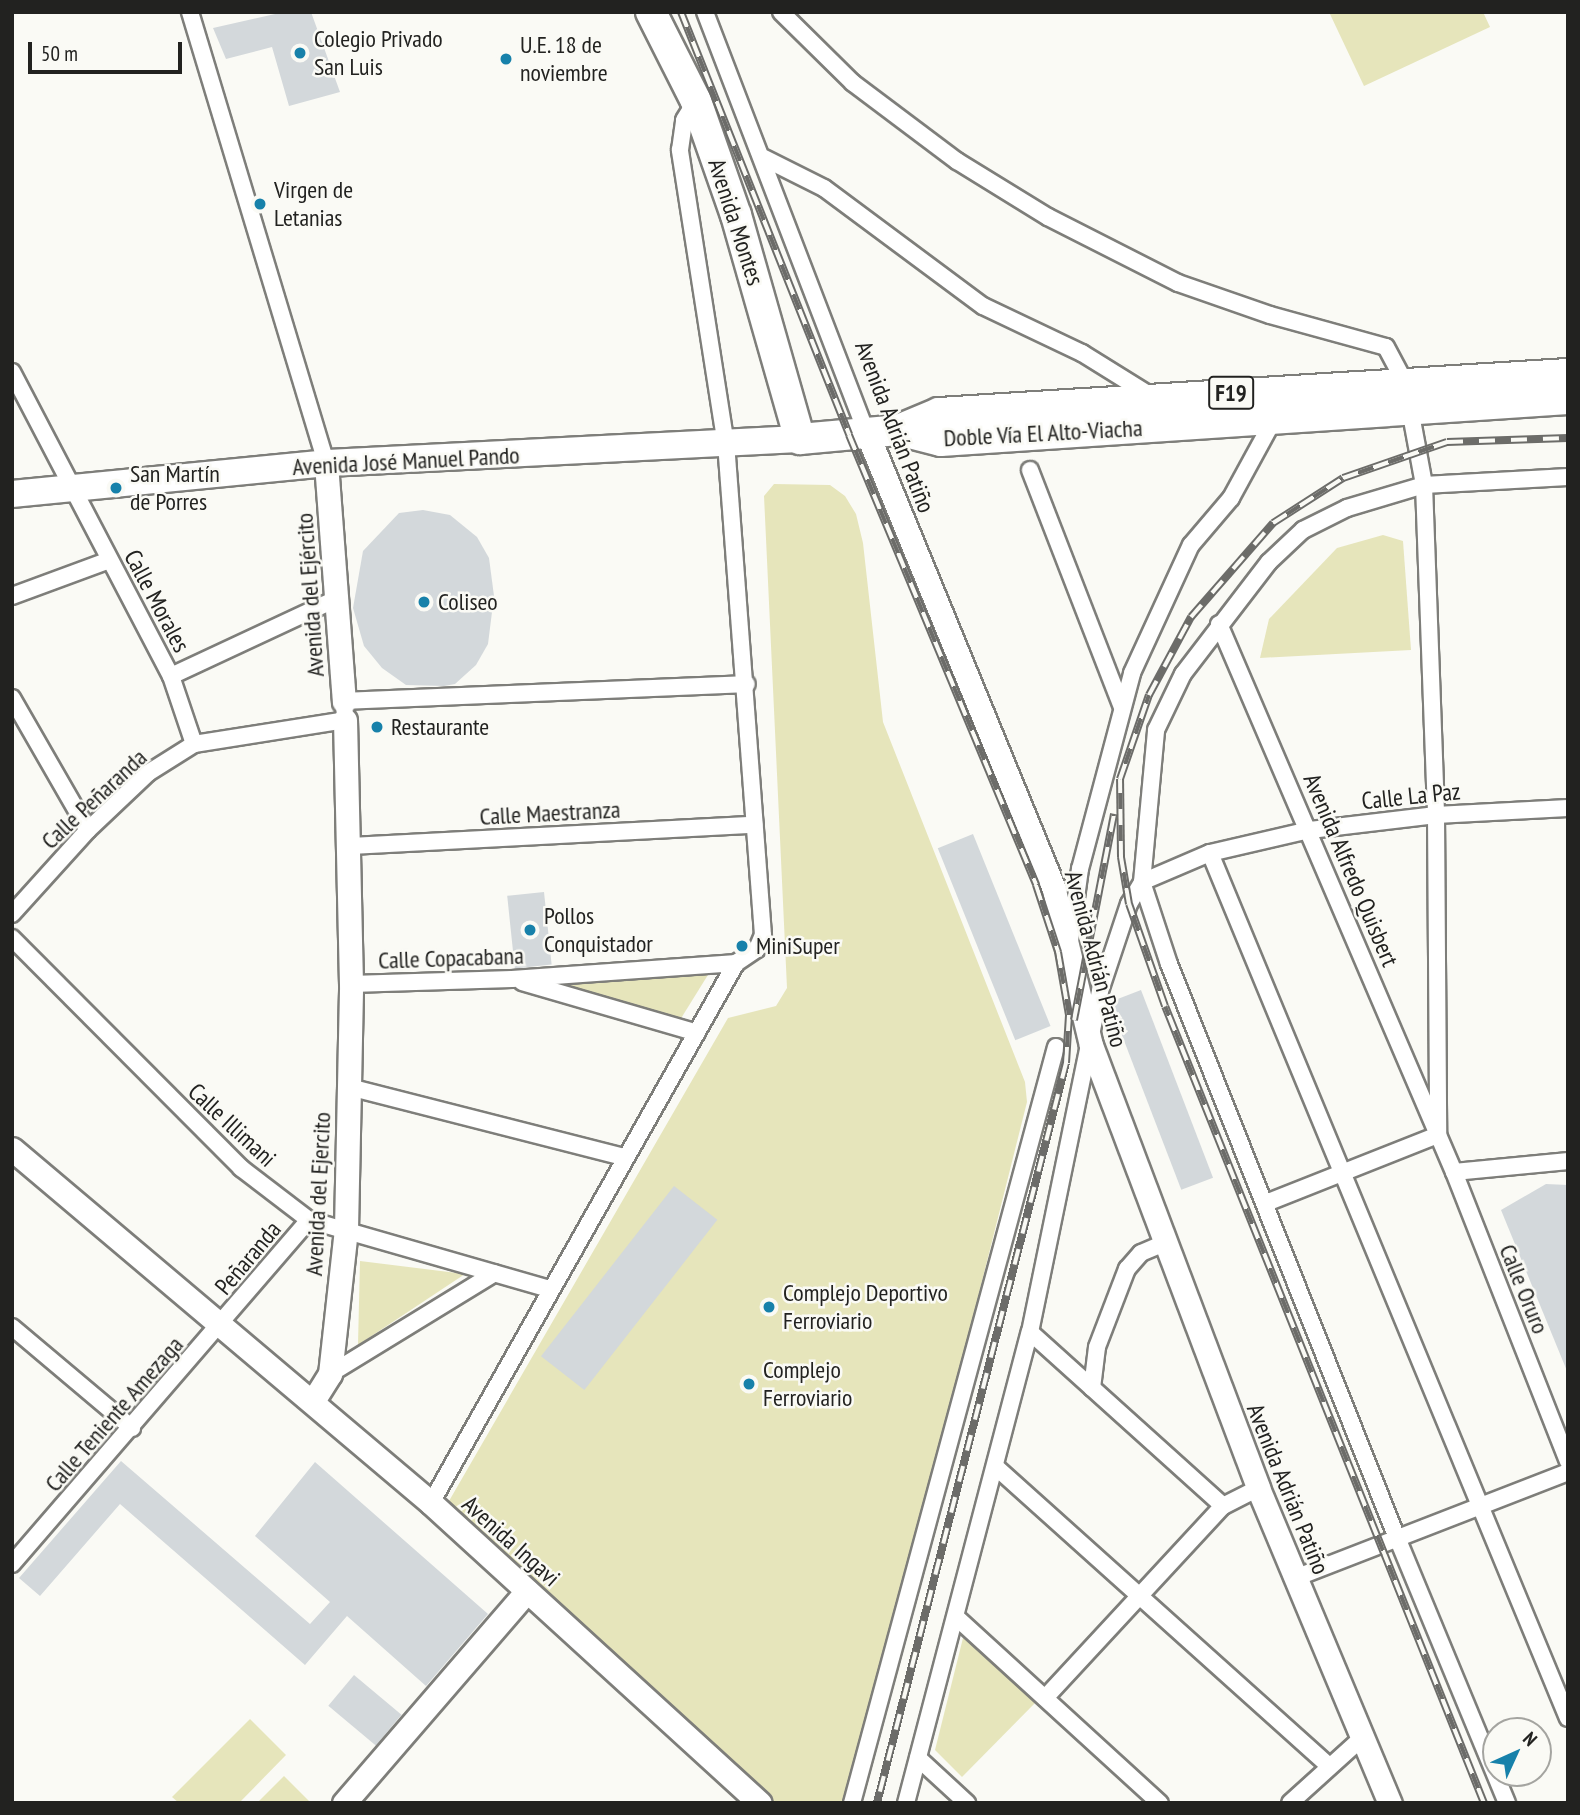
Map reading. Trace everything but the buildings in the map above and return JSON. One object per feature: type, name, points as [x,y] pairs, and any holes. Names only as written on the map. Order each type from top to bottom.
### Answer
[{"type":"highway","name":"Avenida Montes","points":[[651,12],[696,101],[736,215],[800,439]]},
{"type":"highway","name":"Doble Vía El Alto-Viacha","points":[[898,430],[941,442],[1273,421],[1407,396],[1568,374]]},
{"type":"highway","name":"Doble Vía El Alto-Viacha","points":[[898,430],[939,413],[1153,398],[1568,398]]},
{"type":"highway","name":"F19","points":[[800,439],[898,430]]},
{"type":"main road","name":"Avenida José Manuel Pando","points":[[12,494],[326,463],[726,445],[800,439]]},
{"type":"street","name":"Avenida del Ejército","points":[[190,12],[326,463],[345,710],[351,984]]},
{"type":"street","name":"Avenida Adrián Patiño","points":[[705,12],[764,158],[867,433],[1054,890],[1091,1045],[1258,1488],[1390,1803]]},
{"type":"street","points":[[781,12],[853,83],[957,161],[1048,217],[1178,283],[1270,316],[1386,347],[1407,396],[1424,485],[1436,814],[1438,1135],[1266,1203]]},
{"type":"street","points":[[696,101],[684,120],[680,150],[726,445],[747,684],[754,825]]},
{"type":"street","points":[[764,158],[824,188],[983,306],[1082,353],[1153,398]]},
{"type":"street","name":"Calle Morales","points":[[12,372],[70,489],[171,676],[194,744]]},
{"type":"street","points":[[1069,954],[1080,869],[1122,707],[1191,545],[1231,498],[1273,421]]},
{"type":"street","points":[[1030,470],[1122,707]]},
{"type":"street","points":[[1507,1803],[1397,1538],[1169,964],[1142,882],[1156,730],[1183,674],[1269,562],[1303,530],[1347,508],[1424,485],[1568,477]]},
{"type":"street","points":[[12,596],[110,560]]},
{"type":"street","points":[[171,676],[336,599]]},
{"type":"street","name":"Avenida Alfredo Quisbert","points":[[1219,624],[1310,830],[1438,1135]]},
{"type":"street","name":"Calle Peñaranda","points":[[12,914],[88,830],[148,773],[194,744],[345,710],[747,684]]},
{"type":"street","points":[[12,698],[88,830]]},
{"type":"street","name":"Calle La Paz","points":[[1142,882],[1210,853],[1310,830],[1436,814],[1568,808]]},
{"type":"street","name":"Calle Maestranza","points":[[349,846],[754,825]]},
{"type":"street","name":"Calle Copacabana","points":[[351,984],[512,979],[736,963],[757,949],[763,935],[754,825]]},
{"type":"street","points":[[1210,853],[1568,1718]]},
{"type":"street","points":[[906,1803],[997,1468],[1030,1332],[1100,991],[1129,904],[1142,882]]},
{"type":"street","name":"Calle Illimani","points":[[12,938],[241,1168],[309,1220],[550,1289]]},
{"type":"street","points":[[431,1503],[624,1157],[736,963]]},
{"type":"street","points":[[512,979],[698,1032]]},
{"type":"street","name":"Avenida del Ejercito","points":[[313,1401],[330,1374],[346,1229],[351,984]]},
{"type":"street","points":[[852,1803],[1056,1046]]},
{"type":"street","points":[[349,1087],[624,1157]]},
{"type":"street","name":"Calle Oruro","points":[[1438,1135],[1568,1461]]},
{"type":"street","name":"Avenida Ingavi","points":[[12,1149],[431,1503],[759,1803]]},
{"type":"street","points":[[1454,1172],[1568,1161]]},
{"type":"street","name":"Peñaranda","points":[[223,1325],[309,1220]]},
{"type":"street","points":[[1092,1388],[1097,1347],[1128,1269],[1141,1253],[1165,1243]]},
{"type":"street","points":[[330,1374],[495,1273]]},
{"type":"street","name":"Calle Teniente Amezaga","points":[[12,1564],[223,1325]]},
{"type":"street","points":[[12,1326],[132,1428]]},
{"type":"street","points":[[1030,1332],[1223,1506]]},
{"type":"street","points":[[997,1468],[1328,1765]]},
{"type":"street","points":[[1295,1578],[1568,1472]]},
{"type":"street","points":[[1045,1698],[1223,1506],[1258,1488]]},
{"type":"street","points":[[344,1803],[527,1591]]},
{"type":"street","points":[[956,1617],[1160,1803]]},
{"type":"street","points":[[1290,1803],[1328,1765],[1363,1737]]},
{"type":"street","points":[[918,1758],[967,1803]]},
{"type":"green space","points":[[1329,12],[1483,12],[1490,27],[1364,86]]},
{"type":"green space","name":"Complejo Deportivo Ferroviario","points":[[774,484],[830,485],[845,496],[856,514],[863,543],[883,722],[1025,1082],[1027,1102],[851,1803],[772,1803],[449,1501],[728,1018],[776,1006],[787,988],[764,496]]},
{"type":"green space","points":[[1383,535],[1403,541],[1411,650],[1260,658],[1269,619],[1337,548]]},
{"type":"green space","points":[[711,970],[680,1020],[544,984]]},
{"type":"green space","points":[[360,1261],[465,1274],[358,1345]]},
{"type":"green space","points":[[963,1638],[976,1643],[1036,1702],[962,1777],[935,1750]]},
{"type":"green space","points":[[250,1719],[286,1755],[239,1803],[179,1803],[172,1797]]},
{"type":"green space","points":[[284,1776],[311,1803],[257,1803]]},
{"type":"railway","points":[[681,12],[849,435],[1036,885],[1058,952],[1069,1015],[1066,1063],[877,1803]]},
{"type":"railway","points":[[1484,1803],[1165,1006],[1129,904],[1121,857],[1120,779],[1149,695],[1191,617],[1273,523],[1343,478],[1447,442],[1568,438]]},
{"type":"railway","points":[[1074,1020],[1114,814]]},
{"type":"place","name":"Colegio Privado San Luis","points":[[300,53]]},
{"type":"place","name":"U.E. 18 de noviembre","points":[[506,59]]},
{"type":"place","name":"Virgen de Letanias","points":[[260,204]]},
{"type":"place","name":"San Martín de Porres","points":[[116,488]]},
{"type":"place","name":"Coliseo","points":[[424,602]]},
{"type":"place","name":"Restaurante","points":[[377,727]]},
{"type":"place","name":"Pollos Conquistador","points":[[530,930]]},
{"type":"place","name":"MiniSuper","points":[[742,946]]},
{"type":"place","name":"Complejo Deportivo Ferroviario","points":[[769,1307]]},
{"type":"place","name":"Complejo Ferroviario","points":[[749,1384]]}]
